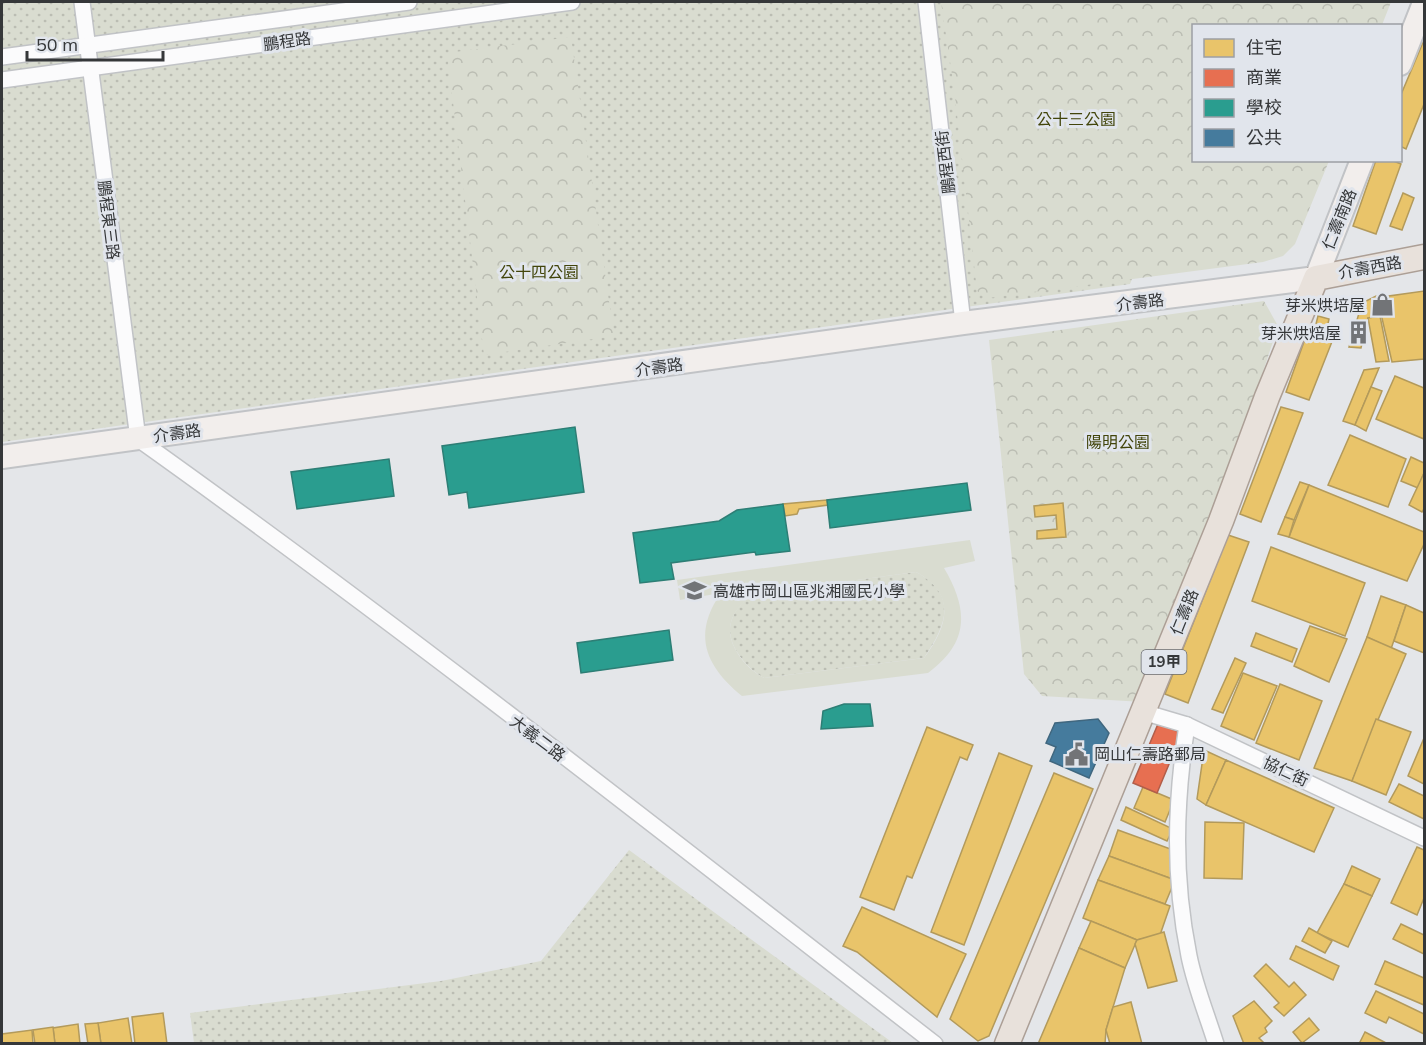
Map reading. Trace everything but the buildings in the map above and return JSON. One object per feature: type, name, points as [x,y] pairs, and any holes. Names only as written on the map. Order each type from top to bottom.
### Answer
[{"type":"main road","points":[[1402,61],[1425,3]]},
{"type":"main road","name":"仁壽南路","points":[[1316,278],[1361,162]]},
{"type":"main road","name":"介壽西路","points":[[1316,278],[1425,257]]},
{"type":"main road","name":"介壽路","points":[[2,457],[963,323],[1316,278]]},
{"type":"main road","name":"仁壽路","points":[[1007,1044],[1143,712],[1316,278]]},
{"type":"street","name":"鵬程東三路","points":[[82,2],[138,439]]},
{"type":"street","name":"鵬程路","points":[[2,57],[409,2]]},
{"type":"street","name":"鵬程路","points":[[2,80],[572,2]]},
{"type":"street","name":"鵬程西街","points":[[926,2],[963,323]]},
{"type":"street","name":"大義二路","points":[[138,439],[215,494],[525,728],[935,1044]]},
{"type":"street","name":"協仁街","points":[[1143,712],[1187,725],[1425,838]]},
{"type":"street","points":[[1187,725],[1178,788],[1179,891],[1189,958],[1216,1044]]},
{"type":"green space","points":[[2,2],[994,2],[1134,274],[1130,284],[2,442]]},
{"type":"green space","name":"公十三公園","points":[[941,2],[1391,2],[1382,24],[1192,24],[1192,162],[1329,162],[1295,244],[1283,256],[1263,262],[988,298],[977,291],[954,88]]},
{"type":"green space","name":"公十四公園","points":[[571,37],[614,336],[484,355],[447,53]]},
{"type":"green space","name":"陽明公園","points":[[1264,301],[1278,326],[1213,525],[1143,702],[1042,696],[1024,674],[989,340]]},
{"type":"green space","points":[[970,540],[975,561],[944,568],[958,598],[961,625],[958,638],[951,650],[928,673],[742,696],[719,673],[707,649],[705,636],[707,622],[721,593],[680,600],[677,580]],"holes":[[[916,572],[938,590],[943,600],[944,611],[939,634],[924,658],[764,678],[750,668],[733,645],[730,628],[732,619],[741,605],[753,594]]]},
{"type":"green space","points":[[916,572],[938,590],[943,600],[943,622],[924,658],[764,678],[750,668],[733,645],[730,628],[732,619],[741,605],[753,594]]},
{"type":"green space","points":[[629,850],[893,1043],[194,1043],[190,1013],[441,981],[541,961]]},
{"type":"place","name":"芽米烘培屋","points":[[1383,305]]},
{"type":"place","name":"芽米烘焙屋","points":[[1359,333]]},
{"type":"place","name":"高雄市岡山區兆湘國民小學","points":[[695,591]]},
{"type":"place","name":"岡山仁壽路郵局","points":[[1076,754]]}]
